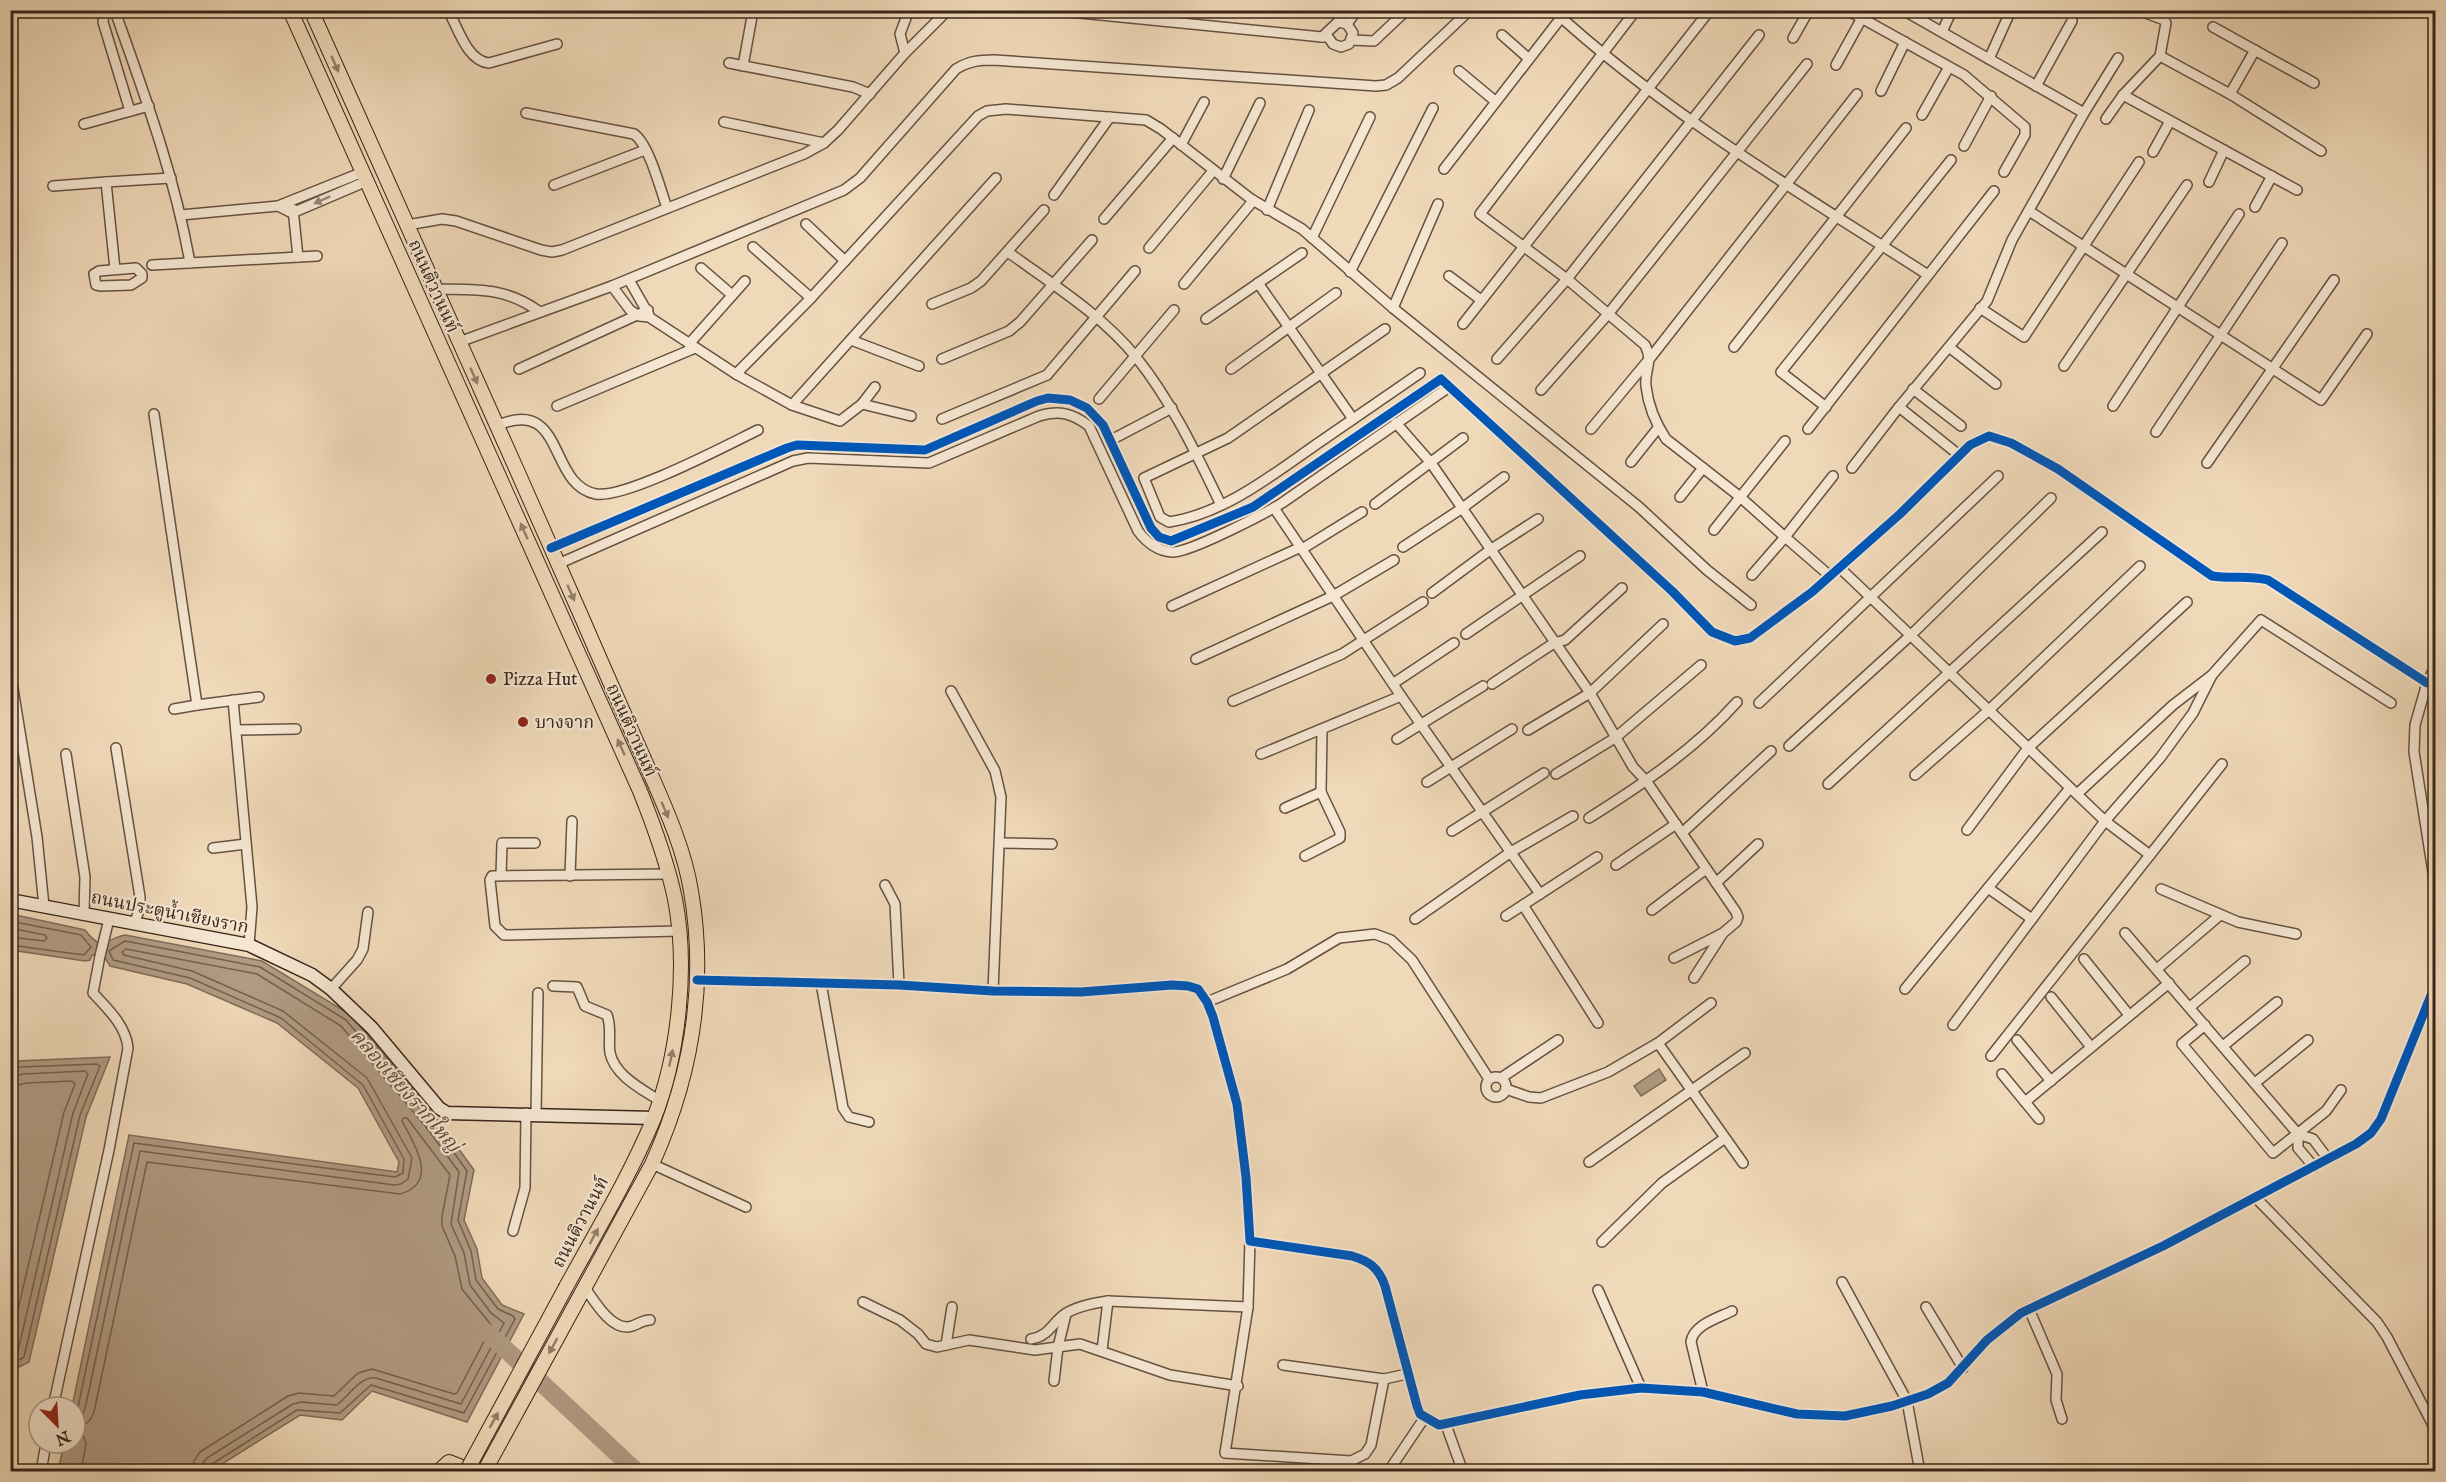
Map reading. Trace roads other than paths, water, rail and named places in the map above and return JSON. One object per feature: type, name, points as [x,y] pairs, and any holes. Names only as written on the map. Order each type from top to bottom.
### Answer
[{"type":"main road","name":"ถนนติวานนท์","points":[[290,10],[640,791],[662,848],[679,931],[680,994],[677,1022],[671,1056],[654,1118],[566,1287],[465,1472]]},
{"type":"main road","name":"ถนนติวานนท์","points":[[311,10],[663,805],[683,856],[691,888],[696,927],[697,980],[691,1044],[686,1073],[666,1133],[652,1164],[484,1472]]},
{"type":"main road","points":[[351,146],[368,138]]},
{"type":"main road","points":[[364,177],[384,173]]},
{"type":"main road","points":[[438,1472],[449,1462],[474,1472]]},
{"type":"street","points":[[130,111],[104,22],[104,13],[109,10],[116,14],[149,106],[182,215],[190,263]]},
{"type":"street","points":[[448,10],[472,56],[482,62],[489,63],[557,44]]},
{"type":"street","points":[[905,53],[900,34],[909,10]]},
{"type":"street","points":[[407,225],[441,219],[456,221],[552,252],[804,154],[824,142],[905,53],[948,10]]},
{"type":"street","points":[[1050,10],[1328,37],[1333,44],[1341,47],[1352,40],[1374,41],[1407,10]]},
{"type":"street","points":[[1347,24],[1357,10]]},
{"type":"street","points":[[459,342],[629,280],[852,185],[956,69],[966,63],[994,60],[1386,85],[1398,78],[1470,10]]},
{"type":"street","points":[[1553,10],[1564,14],[1603,55],[1690,121],[1928,275]]},
{"type":"street","points":[[1636,10],[1480,214],[1567,279],[1645,345],[1651,357],[1646,385],[1658,428],[1666,439],[1739,496],[1830,576]]},
{"type":"street","points":[[1463,324],[1710,10]]},
{"type":"street","points":[[1793,38],[1809,10]]},
{"type":"street","points":[[1847,10],[1950,67],[1991,96],[2026,131],[2004,172]]},
{"type":"street","points":[[1903,10],[2084,113]]},
{"type":"street","points":[[1942,33],[1952,10]]},
{"type":"street","points":[[1989,59],[2011,10]]},
{"type":"street","points":[[2106,119],[2122,95],[2160,56],[2166,23],[2164,20],[2138,10]]},
{"type":"street","points":[[742,66],[753,11]]},
{"type":"street","points":[[1444,169],[1564,14]]},
{"type":"street","points":[[1836,64],[1862,18]]},
{"type":"street","points":[[2036,86],[2072,21]]},
{"type":"street","points":[[1322,38],[1338,22],[1347,24],[1353,33],[1352,40]]},
{"type":"street","points":[[2213,27],[2314,83]]},
{"type":"street","points":[[1502,35],[1528,58]]},
{"type":"street","points":[[1497,359],[1567,279],[1759,35]]},
{"type":"street","points":[[1881,91],[1905,42]]},
{"type":"street","points":[[2230,94],[2255,50]]},
{"type":"street","points":[[2160,56],[2230,94],[2321,151]]},
{"type":"street","points":[[1852,468],[1913,389],[1987,301],[2012,240],[2118,58]]},
{"type":"street","points":[[729,63],[852,87],[870,94]]},
{"type":"street","points":[[1541,390],[1609,313],[1807,64]]},
{"type":"street","points":[[1922,115],[1950,67]]},
{"type":"street","points":[[1459,71],[1495,101]]},
{"type":"street","points":[[1591,429],[1651,357],[1857,94]]},
{"type":"street","points":[[2122,95],[2296,190]]},
{"type":"street","points":[[1964,146],[1991,96]]},
{"type":"street","points":[[1181,145],[1204,102]]},
{"type":"street","points":[[1223,179],[1260,103]]},
{"type":"street","points":[[84,124],[149,106]]},
{"type":"street","points":[[1350,272],[1433,108]]},
{"type":"street","points":[[736,374],[811,298],[978,116],[987,111],[1006,109],[1146,120],[1173,138],[1253,201],[1292,223],[1312,238],[1393,308],[1639,507],[1707,570],[1751,605]]},
{"type":"street","points":[[1267,210],[1309,110]]},
{"type":"street","points":[[526,113],[634,135],[639,138],[667,208]]},
{"type":"street","points":[[1054,195],[1110,117]]},
{"type":"street","points":[[1312,238],[1370,117]]},
{"type":"street","points":[[2153,152],[2170,121]]},
{"type":"street","points":[[724,122],[824,142]]},
{"type":"street","points":[[1734,347],[1906,128]]},
{"type":"street","points":[[1104,219],[1173,138]]},
{"type":"street","points":[[554,185],[645,150]]},
{"type":"street","points":[[2209,182],[2224,150]]},
{"type":"street","points":[[1826,406],[1781,372],[1951,160]]},
{"type":"street","points":[[1980,308],[2024,337],[2139,162]]},
{"type":"street","points":[[1149,248],[1213,171]]},
{"type":"street","points":[[2255,207],[2271,176]]},
{"type":"street","points":[[182,215],[278,206],[364,177]]},
{"type":"street","points":[[292,213],[364,177]]},
{"type":"street","points":[[53,186],[171,178]]},
{"type":"street","points":[[792,405],[996,178]]},
{"type":"street","points":[[106,182],[115,269]]},
{"type":"street","points":[[2064,366],[2187,185]]},
{"type":"street","points":[[1808,429],[1994,191]]},
{"type":"street","points":[[293,201],[292,213],[298,257]]},
{"type":"street","points":[[1184,284],[1253,201]]},
{"type":"street","points":[[1393,308],[1438,204]]},
{"type":"street","points":[[278,206],[292,213]]},
{"type":"street","points":[[932,304],[976,284],[1008,252],[1044,210]]},
{"type":"street","points":[[2029,211],[2221,333],[2321,400],[2367,334]]},
{"type":"street","points":[[2114,406],[2239,214]]},
{"type":"street","points":[[806,224],[845,261]]},
{"type":"street","points":[[942,359],[1009,331],[1020,322],[1092,240]]},
{"type":"street","points":[[2156,432],[2282,243]]},
{"type":"street","points":[[753,247],[811,298]]},
{"type":"street","points":[[1008,252],[1095,316],[1135,356],[1172,408],[1221,505]]},
{"type":"street","points":[[1206,319],[1302,253]]},
{"type":"street","points":[[152,265],[317,256]]},
{"type":"street","points":[[136,268],[142,274],[142,278],[131,285],[96,285],[94,274],[115,269],[136,268]]},
{"type":"street","points":[[701,268],[732,295]]},
{"type":"street","points":[[942,419],[1047,375],[1135,271]]},
{"type":"street","points":[[1449,276],[1481,300]]},
{"type":"street","points":[[629,280],[649,314],[692,346],[792,405],[840,421],[862,404],[875,387]]},
{"type":"street","points":[[557,406],[692,346],[745,280]]},
{"type":"street","points":[[2207,463],[2334,280]]},
{"type":"street","points":[[1258,283],[1353,419]]},
{"type":"street","points":[[612,286],[630,310],[639,316]]},
{"type":"street","points":[[434,289],[498,291],[522,299],[540,312]]},
{"type":"street","points":[[1231,369],[1336,293]]},
{"type":"street","points":[[1099,399],[1174,310]]},
{"type":"street","points":[[519,369],[639,316],[649,314]]},
{"type":"street","points":[[1385,329],[1228,438],[1144,478],[1160,517],[1169,522],[1179,521],[1221,505],[1266,479],[1420,373]]},
{"type":"street","points":[[851,340],[919,366]]},
{"type":"street","points":[[1949,346],[1996,384]]},
{"type":"street","points":[[551,548],[787,448],[797,445],[925,450],[1048,398],[1070,400],[1087,408],[1103,425],[1151,528],[1160,537],[1172,541],[1253,507],[1441,379],[1605,528],[1712,632],[1736,641],[1750,638],[1830,576],[1900,514],[1970,445],[1989,436],[2011,443],[2058,468],[2212,576],[2226,578],[2243,576],[2268,580],[2427,683]]},
{"type":"street","points":[[558,564],[793,461],[808,458],[929,463],[1054,411],[1079,418],[1089,426],[1138,531],[1153,546],[1172,552],[1181,551],[1274,508],[1449,387]]},
{"type":"street","points":[[1913,389],[1961,426]]},
{"type":"street","points":[[862,404],[911,416]]},
{"type":"street","points":[[1899,407],[1959,455]]},
{"type":"street","points":[[1111,440],[1172,408]]},
{"type":"street","points":[[154,414],[197,705]]},
{"type":"street","points":[[496,426],[517,418],[536,422],[547,434],[573,480],[587,491],[598,494],[615,494],[709,454],[758,430]]},
{"type":"street","points":[[1396,423],[1431,463],[1590,693],[1633,767],[1647,782],[1738,917],[1736,922],[1723,933],[1674,958]]},
{"type":"street","points":[[1631,462],[1658,428]]},
{"type":"street","points":[[1375,504],[1463,438]]},
{"type":"street","points":[[1714,530],[1785,441]]},
{"type":"street","points":[[1680,498],[1702,468]]},
{"type":"street","points":[[1752,575],[1833,476]]},
{"type":"street","points":[[1759,703],[1998,476]]},
{"type":"street","points":[[1403,547],[1461,509],[1504,477]]},
{"type":"street","points":[[1789,746],[1911,635],[2051,498]]},
{"type":"street","points":[[1274,508],[1401,696],[1540,894]]},
{"type":"street","points":[[1172,606],[1301,548],[1362,512]]},
{"type":"street","points":[[1432,593],[1490,550],[1538,519]]},
{"type":"street","points":[[1828,784],[2102,532]]},
{"type":"street","points":[[1466,634],[1580,556]]},
{"type":"street","points":[[1196,659],[1333,596],[1394,560]]},
{"type":"street","points":[[1915,775],[1989,710],[2140,566]]},
{"type":"street","points":[[1840,567],[2105,821],[2150,855]]},
{"type":"street","points":[[1397,740],[1554,643],[1564,640],[1622,588]]},
{"type":"street","points":[[1233,701],[1342,654],[1423,602]]},
{"type":"street","points":[[1967,830],[2028,748],[2187,602]]},
{"type":"street","points":[[1905,989],[1988,888],[2074,791],[2173,705],[2212,675],[2261,620],[2391,703]]},
{"type":"street","points":[[1528,730],[1590,693],[1663,624]]},
{"type":"street","points":[[1394,683],[1454,643]]},
{"type":"street","points":[[1556,774],[1615,738],[1701,665]]},
{"type":"street","points":[[2436,665],[2427,683],[2415,725],[2414,752],[2436,904]]},
{"type":"street","points":[[10,670],[37,837],[44,906]]},
{"type":"street","points":[[1953,1025],[2105,821],[2160,758],[2193,713],[2212,675]]},
{"type":"street","points":[[951,691],[995,771],[1001,797],[993,991]]},
{"type":"street","points":[[1261,754],[1401,696]]},
{"type":"street","points":[[174,710],[259,697]]},
{"type":"street","points":[[233,700],[252,907],[249,945]]},
{"type":"street","points":[[1589,818],[1647,782],[1678,758],[1737,702]]},
{"type":"street","points":[[236,729],[296,729]]},
{"type":"street","points":[[1426,782],[1512,729]]},
{"type":"street","points":[[1305,856],[1340,838],[1340,832],[1321,792],[1322,730]]},
{"type":"street","points":[[116,748],[140,897],[140,908],[134,924]]},
{"type":"street","points":[[1682,833],[1771,751]]},
{"type":"street","points":[[66,754],[85,877],[84,914]]},
{"type":"street","points":[[1991,1056],[2222,764]]},
{"type":"street","points":[[1452,831],[1544,773]]},
{"type":"street","points":[[1285,808],[1321,792]]},
{"type":"street","points":[[1415,919],[1511,852],[1574,816]]},
{"type":"street","points":[[570,876],[572,821]]},
{"type":"street","points":[[1616,865],[1676,824]]},
{"type":"street","points":[[501,875],[502,843],[535,843]]},
{"type":"street","points":[[1000,843],[1052,844]]},
{"type":"street","points":[[213,848],[246,844]]},
{"type":"street","points":[[1716,883],[1758,844]]},
{"type":"street","points":[[1506,916],[1597,857]]},
{"type":"street","points":[[1652,910],[1706,869]]},
{"type":"street","points":[[669,874],[492,876],[490,880],[495,926],[504,935],[679,931]]},
{"type":"street","points":[[885,885],[895,904],[899,985]]},
{"type":"street","points":[[1988,888],[2032,919]]},
{"type":"street","points":[[2161,889],[2219,916],[2296,934]]},
{"type":"street","name":"ถนนประตูน้ำเชียงราก","points":[[10,900],[249,945],[312,975],[331,989],[372,1028],[439,1108],[447,1113],[531,1113],[654,1118]]},
{"type":"street","points":[[1523,905],[1598,1023]]},
{"type":"street","points":[[331,989],[357,960],[363,949],[368,912]]},
{"type":"street","points":[[2157,969],[2219,916]]},
{"type":"street","points":[[56,1395],[109,1150],[128,1048],[127,1037],[93,993],[103,941],[110,919]]},
{"type":"street","points":[[1694,978],[1723,933]]},
{"type":"street","points":[[2125,933],[2298,1134],[2313,1139],[2328,1159]]},
{"type":"street","points":[[1207,1002],[1287,969],[1338,938],[1375,934],[1391,940],[1412,960],[1489,1079]]},
{"type":"street","points":[[2084,959],[2129,1016]]},
{"type":"street","points":[[2190,1007],[2245,961]]},
{"type":"street","points":[[697,980],[899,985],[993,991],[1081,993],[1180,985],[1198,989],[1207,1002],[1237,1104],[1244,1156],[1250,1241],[1248,1307],[1238,1386],[1225,1453],[1338,1462],[1358,1458],[1365,1454],[1371,1445],[1384,1379]]},
{"type":"street","points":[[2025,1102],[2169,982]]},
{"type":"street","points":[[821,983],[843,1108],[849,1117],[869,1122]]},
{"type":"street","points":[[1250,1241],[1352,1256],[1374,1265],[1382,1276],[1417,1406],[1425,1417],[1439,1425],[1576,1395],[1641,1388],[1703,1392],[1797,1414],[1845,1416],[1928,1395],[1948,1383],[1993,1335],[2029,1309],[2143,1256],[2364,1139],[2381,1119],[2436,983]]},
{"type":"street","points":[[553,986],[578,987],[585,1006],[607,1015],[610,1023],[610,1053],[614,1062],[627,1078],[660,1101]]},
{"type":"street","points":[[513,1231],[526,1180],[538,993]]},
{"type":"street","points":[[2050,997],[2091,1047]]},
{"type":"street","points":[[2223,1046],[2277,1002]]},
{"type":"street","points":[[1506,1089],[1529,1097],[1541,1098],[1608,1072],[1658,1043],[1711,1003]]},
{"type":"street","points":[[2205,1025],[2182,1044],[2273,1153],[2326,1111],[2341,1090]]},
{"type":"street","points":[[1501,1078],[1558,1040]]},
{"type":"street","points":[[2017,1040],[2050,1081]]},
{"type":"street","points":[[2255,1083],[2308,1040]]},
{"type":"street","points":[[1658,1043],[1743,1163]]},
{"type":"street","points":[[1589,1162],[1745,1053]]},
{"type":"street","points":[[2002,1074],[2039,1119]]},
{"type":"street","points":[[1501,1078],[1506,1089],[1499,1096],[1490,1094],[1486,1085],[1489,1079],[1501,1078]]},
{"type":"street","points":[[2298,1134],[2298,1148],[2314,1167]]},
{"type":"street","points":[[1602,1242],[1662,1183],[1725,1138]]},
{"type":"street","points":[[652,1164],[746,1208]]},
{"type":"street","points":[[2255,1197],[2377,1322],[2436,1431]]},
{"type":"street","points":[[1842,1282],[1906,1401],[1920,1472]]},
{"type":"street","points":[[1598,1290],[1641,1388]]},
{"type":"street","points":[[583,1291],[618,1325],[627,1327],[642,1320],[650,1320]]},
{"type":"street","points":[[1031,1340],[1044,1336],[1066,1314],[1108,1301],[1248,1307]]},
{"type":"street","points":[[1102,1350],[1108,1301]]},
{"type":"street","points":[[863,1302],[900,1320],[918,1334],[926,1344],[937,1347],[969,1340],[1035,1350],[1080,1344],[1170,1375],[1238,1386]]},
{"type":"street","points":[[946,1345],[952,1307]]},
{"type":"street","points":[[1926,1307],[1963,1368]]},
{"type":"street","points":[[2029,1309],[2057,1374],[2056,1400],[2062,1419]]},
{"type":"street","points":[[1703,1392],[1691,1342],[1692,1336],[1696,1330],[1732,1311]]},
{"type":"street","points":[[1054,1381],[1058,1347],[1066,1314]]},
{"type":"street","points":[[1283,1365],[1384,1379],[1407,1374]]},
{"type":"street","points":[[1388,1472],[1425,1417]]},
{"type":"street","points":[[1446,1425],[1463,1472]]},
{"type":"street","points":[[41,1472],[44,1455]]},
{"type":"water","points":[[11,914],[85,930],[101,943],[125,935],[262,961],[351,1015],[437,1119],[474,1170],[464,1220],[477,1249],[482,1278],[502,1305],[524,1314],[467,1422],[372,1391],[342,1420],[300,1415],[211,1471],[58,1471],[61,1455],[87,1455],[87,1395],[75,1395],[129,1135],[397,1172],[399,1162],[358,1088],[277,1023],[187,984],[110,966],[104,956],[92,955],[90,960],[85,961],[11,950]]},
{"type":"water","points":[[110,1057],[86,1117],[29,1362],[11,1371],[11,1067],[16,1061]]},
{"type":"water","points":[[1659,1069],[1666,1080],[1641,1096],[1634,1086]]},
{"type":"waterway","name":"คลองเชียงรากใหญ่","points":[[488,1333],[637,1472]]},
{"type":"place","name":"Pizza Hut","points":[[491,679]]},
{"type":"place","name":"บางจาก","points":[[523,722]]}]
